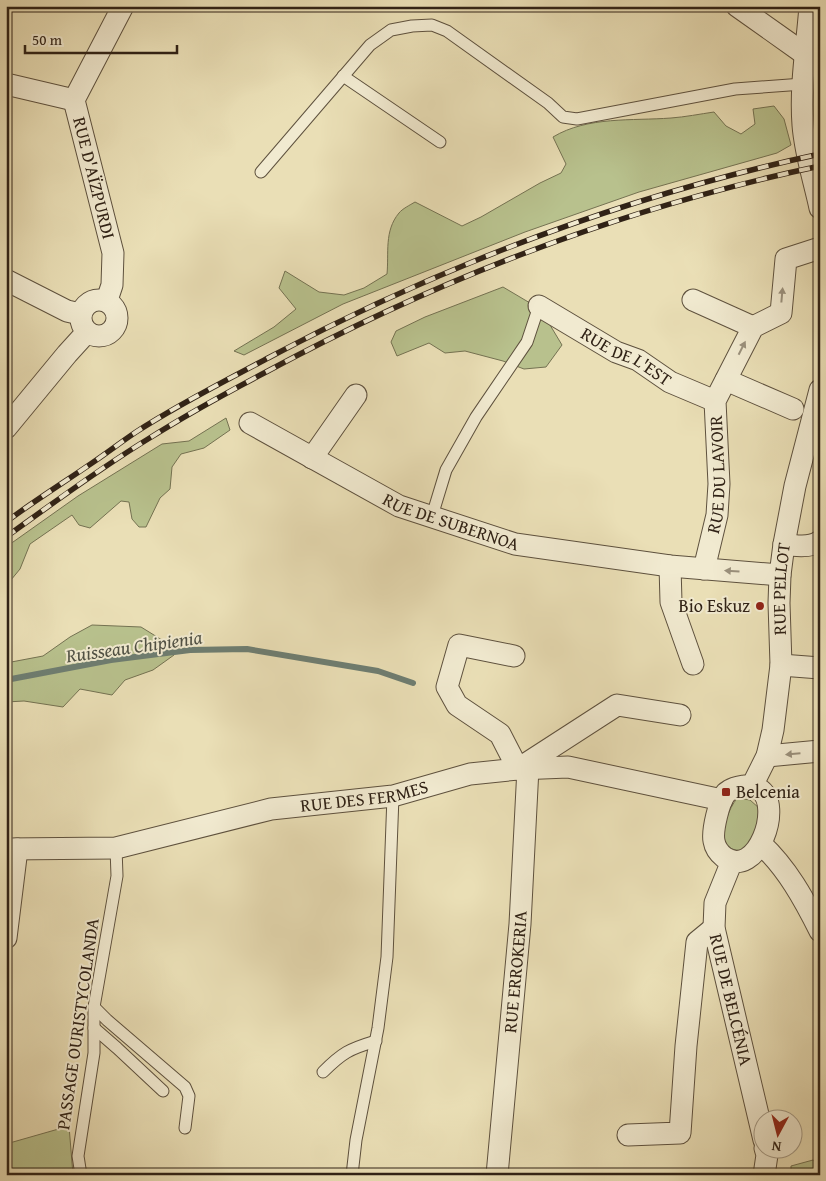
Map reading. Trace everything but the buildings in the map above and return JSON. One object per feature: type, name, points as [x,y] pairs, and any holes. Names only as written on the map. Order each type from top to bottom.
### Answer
[{"type":"street","name":"RUE D'AÏZPURDI","points":[[107,300],[112,285],[113,253],[74,100],[123,6]]},
{"type":"street","points":[[737,6],[806,55]]},
{"type":"street","points":[[810,6],[803,84],[803,126],[819,206]]},
{"type":"street","points":[[6,84],[74,100]]},
{"type":"street","points":[[693,300],[753,327],[781,313],[786,258],[820,248]]},
{"type":"street","points":[[6,280],[67,311],[84,323],[95,336],[106,335],[114,328],[118,318],[115,308],[107,300],[96,299],[86,304],[84,323],[67,354],[6,428]]},
{"type":"street","name":"RUE DE L'EST","points":[[539,306],[616,352],[638,360],[670,382],[715,401]]},
{"type":"street","name":"RUE DU LAVOIR","points":[[704,569],[717,515],[715,401],[753,327]]},
{"type":"street","points":[[726,380],[793,409]]},
{"type":"street","name":"RUE PELLOT","points":[[752,786],[767,756],[773,730],[781,665],[779,603],[784,544],[795,486],[817,417],[820,390]]},
{"type":"street","points":[[312,458],[356,395]]},
{"type":"street","name":"RUE DE SUBERNOA","points":[[250,423],[399,506],[514,544],[670,566],[780,575]]},
{"type":"street","points":[[784,544],[816,544],[820,541]]},
{"type":"street","points":[[670,566],[671,602],[694,664]]},
{"type":"street","points":[[514,656],[459,645],[447,687],[457,705],[500,734],[523,768],[617,705],[680,715]]},
{"type":"street","points":[[781,665],[820,668]]},
{"type":"street","points":[[767,756],[820,751]]},
{"type":"street","name":"RUE DES FERMES","points":[[12,849],[116,848],[271,809],[393,796],[470,774],[523,768],[568,767],[722,800]]},
{"type":"street","name":"RUE ERROKERIA","points":[[497,1175],[520,924],[523,768]]},
{"type":"street","points":[[752,786],[760,789],[766,796],[768,817],[765,833],[755,853],[743,860],[732,861],[724,857],[716,849],[714,839],[722,800],[726,792],[735,788],[752,786]]},
{"type":"street","points":[[761,844],[776,858],[796,895],[820,931]]},
{"type":"street","points":[[6,938],[12,849]]},
{"type":"street","name":"RUE DE BELCÉNIA","points":[[732,861],[715,903],[714,928],[756,1108]]},
{"type":"street","points":[[628,1136],[680,1133],[686,1046],[697,942],[714,928]]},
{"type":"street","points":[[764,1175],[767,1158]]},
{"type":"lane","points":[[261,172],[370,45],[391,30],[412,26],[432,25],[448,31],[548,102],[563,117],[577,119],[735,89],[803,84]]},
{"type":"lane","points":[[343,76],[440,142]]},
{"type":"lane","points":[[432,516],[446,470],[476,417],[527,342],[539,306]]},
{"type":"lane","points":[[352,1175],[356,1140],[376,1042],[387,957],[393,796]]},
{"type":"lane","name":"PASSAGE OURISTYCOLANDA","points":[[81,1175],[78,1156],[94,1053],[94,1007],[117,876],[116,848]]},
{"type":"lane","points":[[94,1007],[184,1086],[189,1096],[185,1128]]},
{"type":"lane","points":[[94,1028],[163,1091]]},
{"type":"lane","points":[[323,1072],[338,1056],[352,1048],[376,1042]]},
{"type":"green space","points":[[774,106],[784,119],[791,145],[777,153],[639,192],[525,232],[343,304],[244,355],[234,351],[274,327],[296,309],[279,288],[285,271],[319,292],[344,295],[364,288],[387,274],[389,235],[394,220],[402,210],[415,202],[462,226],[481,217],[561,173],[566,164],[553,137],[567,130],[610,121],[676,118],[714,112],[726,126],[741,134],[755,124],[753,109]]},
{"type":"green space","points":[[503,287],[530,303],[550,325],[562,345],[546,367],[524,369],[503,361],[465,351],[445,353],[429,343],[397,356],[391,342],[396,331],[425,317]]},
{"type":"green space","points":[[226,418],[230,430],[204,448],[181,454],[172,467],[170,489],[160,498],[146,527],[139,527],[132,519],[129,502],[121,501],[90,528],[79,525],[72,515],[30,544],[20,569],[6,586],[6,547],[78,496],[162,444],[189,441]]},
{"type":"green space","points":[[92,625],[141,627],[162,640],[174,655],[153,670],[125,680],[112,695],[80,689],[63,707],[24,701],[6,702],[6,663],[43,656],[70,637]]},
{"type":"green space","points":[[738,798],[750,800],[759,808],[756,840],[740,850],[730,848],[725,843],[723,837],[725,822]]},
{"type":"green space","points":[[69,1126],[73,1175],[6,1175],[6,1144]]},
{"type":"green space","points":[[813,1160],[820,1164],[820,1175],[791,1175],[791,1166]]},
{"type":"waterway","name":"Ruisseau Chipienia","points":[[6,680],[111,660],[190,650],[247,649],[378,671],[413,683]]},
{"type":"railway","points":[[6,522],[136,432],[169,412],[270,357],[402,292],[538,236],[607,212],[677,190],[820,154]]},
{"type":"railway","points":[[6,537],[94,474],[177,421],[266,372],[399,306],[467,276],[605,224],[676,202],[820,166]]},
{"type":"place","name":"Bio Eskuz","points":[[760,606]]},
{"type":"place","name":"Belcenia","points":[[726,792]]}]
